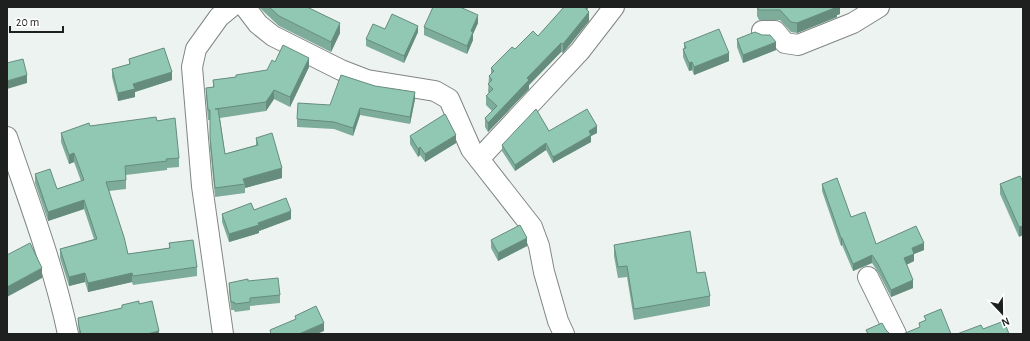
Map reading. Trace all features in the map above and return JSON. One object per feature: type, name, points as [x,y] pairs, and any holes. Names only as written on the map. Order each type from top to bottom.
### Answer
[{"type":"street","points":[[223,334],[202,186],[192,67],[196,49],[219,17],[231,7]]},
{"type":"street","points":[[245,7],[258,24],[273,36],[341,70],[367,80],[435,91],[449,98],[471,149],[532,227],[540,246],[544,272],[558,321],[564,334]]},
{"type":"street","points":[[479,159],[580,51],[614,7]]},
{"type":"street","points":[[762,31],[775,31],[785,43],[798,45],[853,23],[880,7]]},
{"type":"street","points":[[7,137],[43,241],[64,312],[68,334]]},
{"type":"street","points":[[868,277],[896,334]]},
{"type":"building","points":[[269,7],[307,7],[340,23],[331,42],[279,16]]},
{"type":"building","points":[[433,7],[460,7],[478,15],[471,31],[473,32],[467,46],[424,27]]},
{"type":"building","points":[[564,7],[586,7],[589,12],[563,44],[561,43],[527,78],[529,80],[488,123],[485,118],[497,106],[486,96],[493,89],[488,84],[492,80],[489,76],[494,71],[491,68],[512,47],[515,49],[533,31],[538,36]]},
{"type":"building","points":[[757,7],[837,7],[797,23],[791,22],[780,10],[759,10]]},
{"type":"building","points":[[392,14],[418,26],[404,56],[366,39],[373,24],[385,29]]},
{"type":"building","points":[[719,29],[729,53],[694,67],[692,62],[689,63],[683,49],[686,48],[684,43]]},
{"type":"building","points":[[755,32],[762,35],[770,35],[776,42],[743,55],[737,39]]},
{"type":"building","points":[[283,45],[309,58],[290,97],[274,90],[266,102],[215,109],[218,109],[225,154],[258,145],[256,138],[272,133],[282,168],[243,179],[245,184],[215,188],[210,137],[210,110],[208,110],[206,88],[214,87],[213,80],[236,77],[236,75],[267,70],[272,60],[275,62]]},
{"type":"building","points":[[164,48],[172,72],[133,84],[135,89],[118,93],[112,69],[130,64],[129,59]]},
{"type":"building","points":[[23,59],[27,75],[7,81],[7,63]]},
{"type":"building","points":[[341,75],[375,86],[415,92],[410,117],[360,108],[353,128],[334,122],[297,119],[298,103],[330,105]]},
{"type":"building","points":[[536,109],[549,131],[587,109],[597,126],[589,131],[591,135],[553,157],[546,143],[515,165],[502,145]]},
{"type":"building","points":[[445,114],[456,135],[425,154],[420,147],[418,149],[410,136]]},
{"type":"building","points":[[156,117],[157,121],[175,118],[179,158],[166,159],[167,161],[125,166],[126,180],[106,182],[128,254],[170,248],[169,243],[193,240],[197,267],[133,276],[132,273],[88,283],[85,273],[69,277],[60,249],[97,239],[84,200],[48,212],[35,174],[50,169],[57,189],[84,180],[74,153],[69,155],[61,133],[89,123],[90,126]]},
{"type":"building","points":[[1020,176],[1023,182],[1023,226],[1019,227],[1000,184]]},
{"type":"building","points":[[837,178],[851,217],[865,212],[876,244],[916,226],[924,243],[912,248],[914,254],[904,258],[913,280],[891,290],[872,255],[853,264],[841,238],[822,184]]},
{"type":"building","points":[[286,198],[291,211],[258,223],[259,225],[229,234],[222,214],[251,203],[254,210]]},
{"type":"building","points":[[520,225],[527,238],[498,253],[491,240]]},
{"type":"building","points":[[690,231],[697,273],[705,272],[710,296],[634,309],[627,266],[618,267],[614,245]]},
{"type":"building","points":[[30,243],[42,268],[7,287],[7,255]]},
{"type":"building","points":[[278,278],[280,295],[250,298],[250,302],[235,304],[234,302],[231,302],[229,283],[248,279],[248,281]]},
{"type":"building","points":[[139,301],[139,304],[152,301],[159,331],[147,334],[81,334],[78,318],[122,308],[122,305]]},
{"type":"building","points":[[316,306],[324,323],[299,334],[271,334],[270,330],[296,319],[295,316]]},
{"type":"building","points":[[941,309],[951,334],[903,334],[920,327],[919,323],[926,320],[924,316]]},
{"type":"building","points":[[1004,321],[1009,334],[957,334],[981,325],[983,329]]},
{"type":"building","points":[[882,323],[890,334],[868,334],[866,330]]}]
